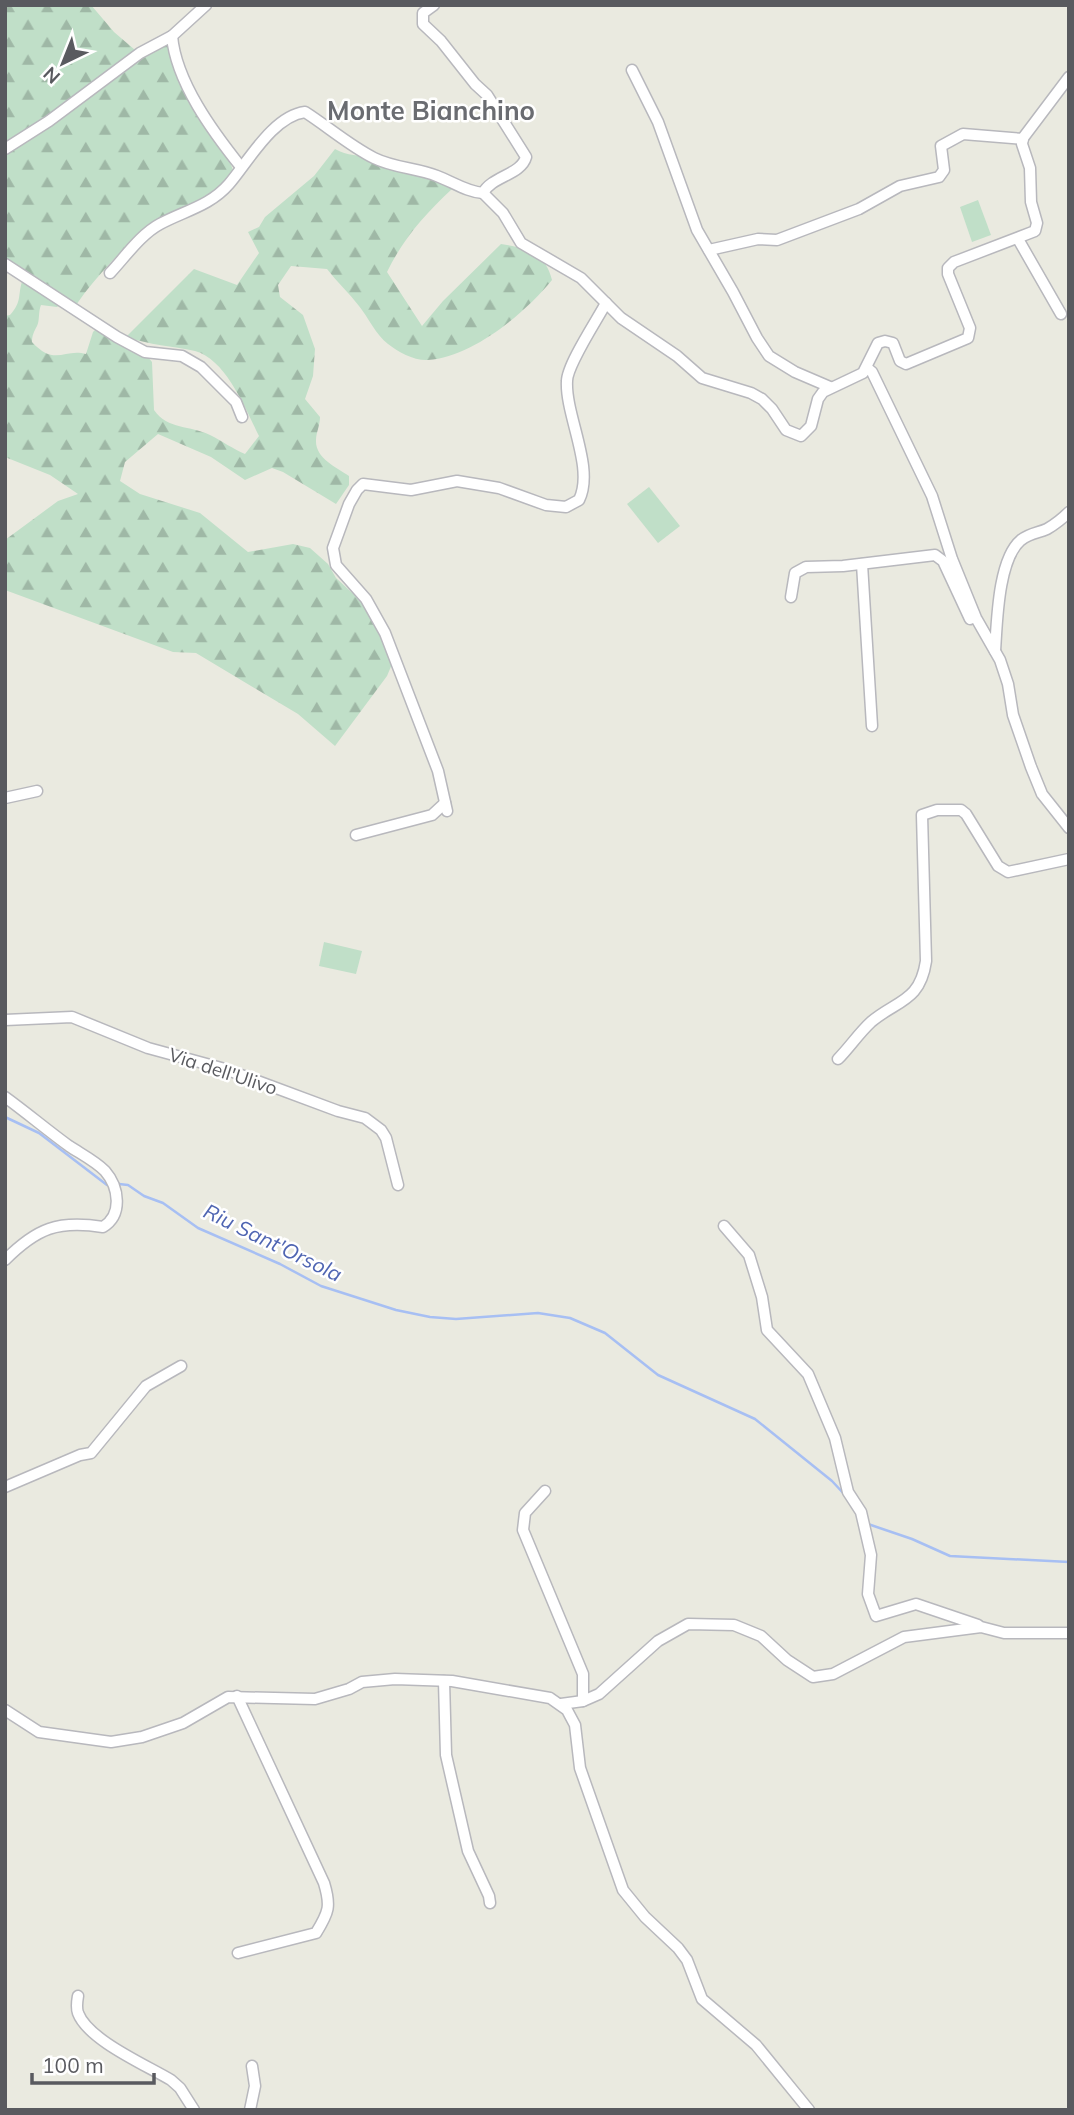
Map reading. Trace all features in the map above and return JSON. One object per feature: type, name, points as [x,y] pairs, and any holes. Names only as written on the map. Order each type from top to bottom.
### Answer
[{"type":"street","points":[[5,149],[49,121],[140,53],[172,36],[206,5]]},
{"type":"street","points":[[434,5],[423,13],[423,24],[441,41],[487,96],[526,157],[521,166],[488,185],[483,193]]},
{"type":"street","points":[[172,36],[176,57],[196,103],[218,138],[241,167]]},
{"type":"street","points":[[632,69],[658,122],[697,230],[757,338],[769,356],[795,372],[830,387]]},
{"type":"street","points":[[1023,139],[1069,77]]},
{"type":"street","points":[[110,273],[150,230],[211,200],[228,186],[269,135],[286,119],[304,112],[373,158],[394,166],[432,174],[471,192],[483,193],[503,212],[521,243],[581,278],[621,318],[677,356],[702,378],[762,399],[772,409],[781,425],[801,436],[811,426],[818,399],[830,387],[859,375],[867,368],[875,346],[881,341],[893,343],[900,361],[906,364],[966,340],[970,335],[970,328],[948,274],[949,266],[1031,234],[1037,223],[1031,202],[1030,168],[1023,139]]},
{"type":"street","points":[[709,250],[758,239],[777,240],[859,209],[900,186],[939,177],[944,170],[941,146],[963,134],[1023,139]]},
{"type":"street","points":[[1018,239],[1061,314]]},
{"type":"street","points":[[5,264],[145,352],[182,356],[201,367],[236,402],[242,417]]},
{"type":"street","points":[[356,835],[432,815],[446,807],[439,771],[385,633],[366,599],[336,565],[333,548],[349,504],[363,484],[411,490],[457,481],[499,488],[546,505],[566,507],[579,500],[583,482],[579,443],[566,379],[606,303]]},
{"type":"street","points":[[867,368],[872,372],[932,496],[952,559],[976,618],[998,656],[1008,684],[1013,715],[1042,794],[1069,828]]},
{"type":"street","points":[[998,656],[999,601],[1009,556],[1024,538],[1047,529],[1069,512]]},
{"type":"street","points":[[791,597],[793,578],[798,570],[806,567],[862,564],[935,555],[943,561],[964,608],[992,657],[998,656]]},
{"type":"street","points":[[862,564],[872,726]]},
{"type":"street","points":[[5,798],[37,791]]},
{"type":"street","points":[[838,1059],[871,1022],[906,1001],[924,976],[926,961],[922,815],[937,810],[961,810],[998,866],[1008,872],[1069,859]]},
{"type":"street","name":"Via dell'Ulivo","points":[[5,1020],[72,1017],[148,1048],[225,1069],[338,1111],[365,1118],[381,1130],[386,1138],[398,1185]]},
{"type":"street","points":[[5,1097],[99,1166],[107,1174],[118,1205],[114,1217],[103,1227],[75,1223],[53,1226],[35,1234],[5,1260]]},
{"type":"street","points":[[724,1226],[749,1255],[762,1297],[767,1329],[808,1374],[835,1438],[848,1492],[861,1512],[871,1555],[868,1594],[876,1616],[916,1604],[1003,1633],[1069,1633]]},
{"type":"street","points":[[5,1487],[80,1455],[91,1453],[146,1386],[181,1366]]},
{"type":"street","points":[[545,1491],[525,1513],[523,1530],[583,1674],[583,1701]]},
{"type":"street","points":[[561,1704],[583,1701],[598,1695],[658,1641],[688,1624],[734,1625],[761,1636],[787,1660],[813,1677],[833,1674],[904,1637],[981,1627]]},
{"type":"street","points":[[5,1710],[39,1732],[111,1742],[142,1737],[183,1723],[229,1697],[315,1699],[349,1689],[362,1682],[395,1679],[444,1681],[550,1698],[561,1704],[575,1725],[580,1768],[622,1890],[687,1960],[702,1998],[756,2045],[809,2110]]},
{"type":"street","points":[[444,1681],[446,1755],[468,1851],[490,1903]]},
{"type":"street","points":[[237,1696],[324,1883],[330,1902],[317,1933],[238,1953]]},
{"type":"street","points":[[78,1996],[77,2012],[84,2024],[99,2037],[171,2080],[180,2088],[194,2110]]},
{"type":"street","points":[[250,2110],[255,2086],[251,2066]]},
{"type":"green space","points":[[5,5],[91,5],[114,32],[135,50],[103,77],[5,146]]},
{"type":"green space","points":[[166,43],[233,170],[209,195],[152,223],[103,272],[75,307],[5,262],[5,153],[87,100],[120,71]]},
{"type":"green space","points":[[335,149],[404,166],[452,189],[415,228],[387,272],[422,326],[443,301],[501,244],[519,247],[539,257],[545,263],[552,280],[513,319],[480,342],[445,357],[423,360],[402,353],[384,340],[327,269],[291,266],[278,285],[280,297],[303,315],[315,349],[313,376],[305,399],[320,417],[317,446],[327,461],[349,476],[349,485],[336,504],[272,468],[245,480],[211,457],[158,434],[125,462],[120,481],[140,494],[200,513],[248,552],[293,544],[310,548],[328,564],[336,578],[373,612],[395,657],[387,676],[335,746],[298,714],[196,653],[173,652],[5,590],[5,540],[58,501],[78,494],[50,475],[5,457],[5,316],[10,315],[17,306],[23,279],[62,302],[57,307],[41,305],[32,342],[40,349],[53,355],[86,354],[93,332],[97,328],[102,329],[139,355],[147,356],[152,362],[154,410],[160,416],[173,424],[210,435],[245,454],[259,436],[234,387],[216,364],[195,351],[126,337],[194,269],[237,285],[259,253],[248,232],[259,227],[265,217],[314,176]]},
{"type":"green space","points":[[978,200],[991,235],[972,242],[960,207]]},
{"type":"green space","points":[[649,487],[680,526],[658,543],[627,504]]},
{"type":"green space","points":[[324,942],[362,951],[356,974],[319,966]]},
{"type":"waterway","name":"Riu Sant'Orsola","points":[[5,1117],[39,1133],[107,1185]]},
{"type":"waterway","name":"Riu Sant'Orsola","points":[[119,1184],[128,1185],[144,1196],[163,1203],[198,1228],[280,1264],[321,1286],[396,1310],[456,1319],[538,1313],[570,1318],[605,1333],[658,1375],[755,1419],[832,1481],[845,1495]]},
{"type":"waterway","name":"Riu Sant'Orsola","points":[[868,1524],[950,1556],[1069,1562]]},
{"type":"district","name":"Monte Bianchino","points":[[431,110]]}]
